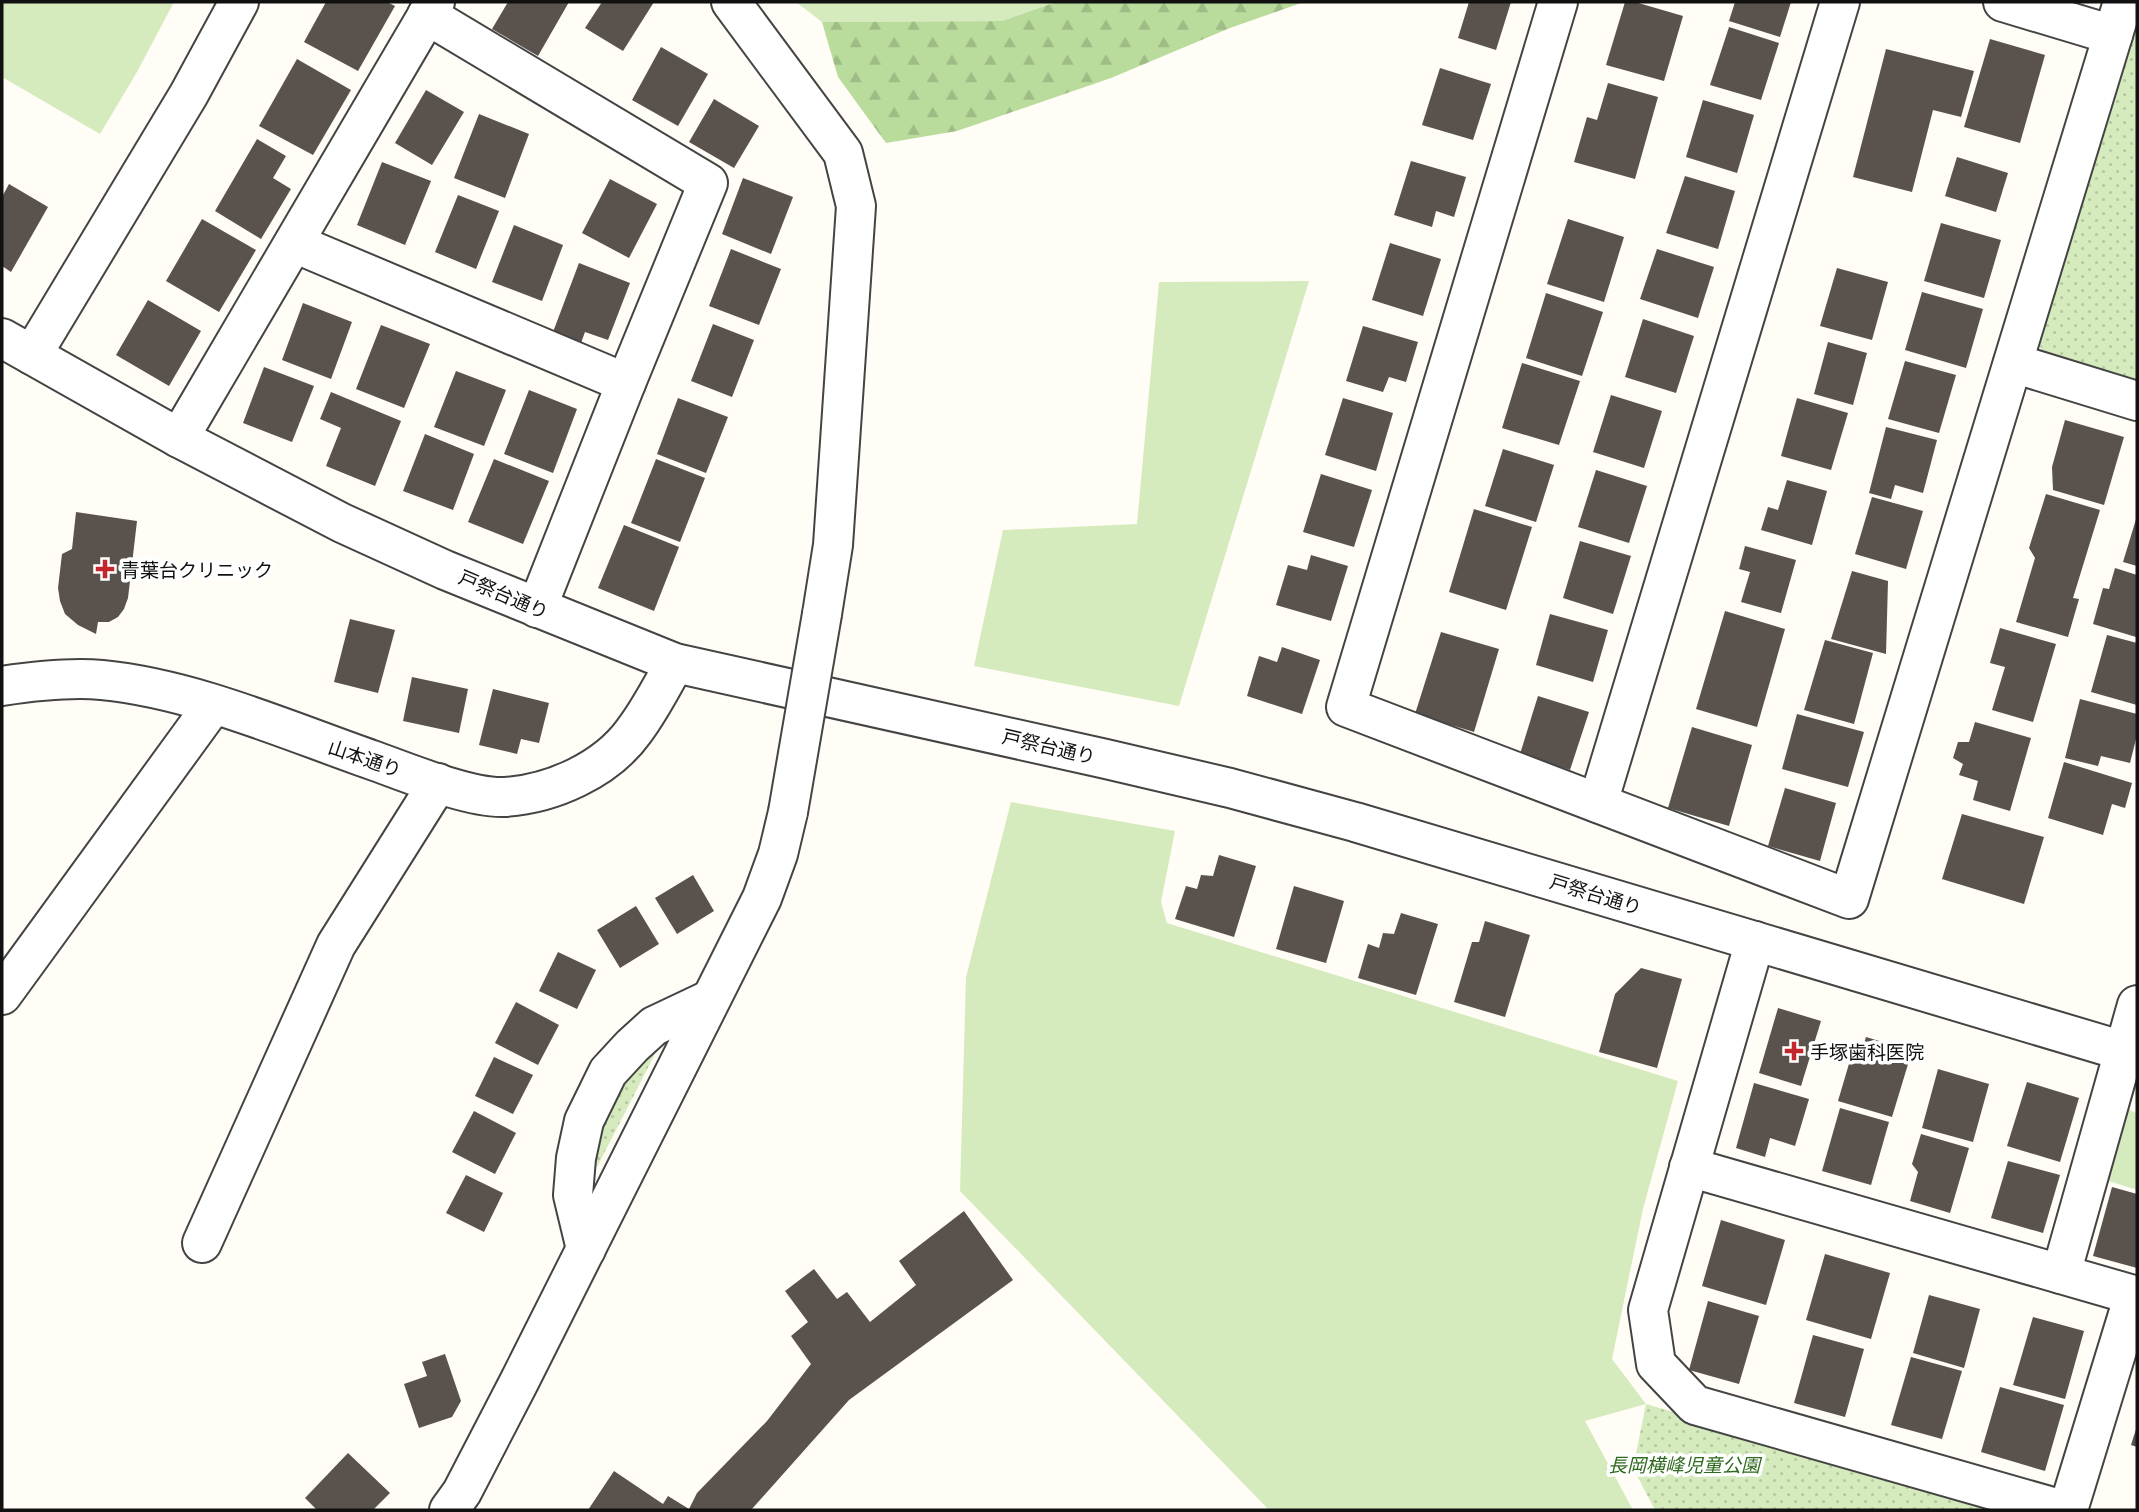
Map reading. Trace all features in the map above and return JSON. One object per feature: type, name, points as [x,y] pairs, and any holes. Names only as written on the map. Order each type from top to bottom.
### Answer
[{"type":"street","points":[[17,346],[189,94],[239,2]]},
{"type":"street","points":[[449,1510],[475,1467],[762,898],[778,854],[788,811],[833,545],[856,206],[844,153],[731,2]]},
{"type":"street","points":[[1558,2],[1346,707],[1849,899],[2118,18],[2003,2]]},
{"type":"street","points":[[1598,803],[1840,2]]},
{"type":"street","points":[[179,438],[431,8],[708,183],[625,383],[537,608]]},
{"type":"street","points":[[293,243],[625,383]]},
{"type":"street","name":"戸祭台通り","points":[[17,346],[179,438],[342,523],[445,570],[675,663],[1230,788],[1369,826],[2131,1053]]},
{"type":"street","points":[[2013,363],[2137,401]]},
{"type":"street","name":"山本通り","points":[[2,686],[45,680],[101,680],[157,689],[213,705],[438,783],[503,797],[536,792],[593,769],[634,733],[675,663]]},
{"type":"street","points":[[2,995],[213,705]]},
{"type":"street","points":[[202,1242],[335,945],[438,783]]},
{"type":"street","points":[[1689,1167],[2136,1296],[2065,1510],[1695,1405],[1656,1364],[1648,1310],[1689,1167],[1755,941]]},
{"type":"street","points":[[586,1249],[573,1195],[576,1158],[584,1121],[596,1096],[608,1072],[653,1026],[709,1000]]},
{"type":"street","points":[[2061,1274],[2131,1053],[2137,1005]]},
{"type":"green space","points":[[2,2],[174,2],[100,134],[2,77]]},
{"type":"green space","points":[[796,2],[1056,2],[1002,21],[822,22]]},
{"type":"green space","points":[[1056,2],[1304,2],[1230,28],[1111,78],[957,131],[886,143],[838,77],[822,22],[1002,21]]},
{"type":"green space","points":[[2137,9],[2137,389],[2044,362],[2039,341]]},
{"type":"green space","points":[[1309,281],[1179,706],[974,666],[1003,530],[1137,524],[1159,282]]},
{"type":"green space","points":[[1011,802],[1175,831],[1161,902],[1167,923],[1678,1081],[1643,1209],[1612,1359],[1646,1404],[1585,1421],[1633,1510],[1269,1510],[960,1191],[966,977]]},
{"type":"green space","points":[[650,1051],[655,1054],[597,1167],[594,1165],[604,1119],[617,1090]]},
{"type":"green space","points":[[2119,1106],[2137,1113],[2137,1190],[2074,1170]]},
{"type":"green space","name":"長岡横峰児童公園","points":[[1646,1404],[2006,1510],[1655,1510],[1633,1468]]},
{"type":"building","points":[[326,2],[387,2],[395,6],[358,71],[304,42]]},
{"type":"building","points":[[508,2],[569,2],[538,56],[492,29]]},
{"type":"building","points":[[602,2],[654,2],[623,51],[585,28]]},
{"type":"building","points":[[1469,2],[1511,2],[1496,50],[1458,38]]},
{"type":"building","points":[[1625,2],[1635,2],[1683,16],[1664,81],[1606,65]]},
{"type":"building","points":[[1735,2],[1791,2],[1780,37],[1729,21]]},
{"type":"building","points":[[1729,27],[1779,43],[1761,100],[1710,85]]},
{"type":"building","points":[[1990,39],[2045,55],[2020,143],[1964,127]]},
{"type":"building","points":[[661,47],[708,74],[678,126],[632,100]]},
{"type":"building","points":[[1886,49],[1974,71],[1961,117],[1933,110],[1912,192],[1853,177]]},
{"type":"building","points":[[297,59],[351,90],[313,155],[259,126]]},
{"type":"building","points":[[1440,68],[1491,84],[1473,140],[1422,125]]},
{"type":"building","points":[[1608,83],[1658,97],[1635,179],[1574,162],[1587,117],[1597,120]]},
{"type":"building","points":[[426,90],[464,112],[432,165],[395,143]]},
{"type":"building","points":[[714,99],[759,126],[734,168],[689,142]]},
{"type":"building","points":[[1703,100],[1754,115],[1737,173],[1686,157]]},
{"type":"building","points":[[479,114],[529,134],[505,198],[454,178]]},
{"type":"building","points":[[257,139],[286,156],[273,178],[291,189],[261,239],[215,211]]},
{"type":"building","points":[[1957,157],[2008,173],[1996,212],[1945,196]]},
{"type":"building","points":[[1411,161],[1466,177],[1454,217],[1436,211],[1432,227],[1394,215]]},
{"type":"building","points":[[382,162],[431,181],[405,245],[357,225]]},
{"type":"building","points":[[1685,176],[1735,191],[1718,249],[1666,233]]},
{"type":"building","points":[[743,178],[793,197],[771,254],[722,234]]},
{"type":"building","points":[[610,179],[657,204],[629,258],[582,233]]},
{"type":"building","points":[[9,184],[48,207],[11,272],[2,266],[2,197]]},
{"type":"building","points":[[458,195],[499,211],[476,269],[435,252]]},
{"type":"building","points":[[202,219],[256,250],[219,312],[166,281]]},
{"type":"building","points":[[1568,219],[1624,237],[1604,302],[1547,284]]},
{"type":"building","points":[[1941,223],[2001,240],[1984,298],[1924,281]]},
{"type":"building","points":[[514,225],[563,245],[542,301],[492,282]]},
{"type":"building","points":[[1390,243],[1441,259],[1423,316],[1372,300]]},
{"type":"building","points":[[731,249],[781,269],[759,325],[709,306]]},
{"type":"building","points":[[1657,249],[1714,267],[1698,318],[1640,299]]},
{"type":"building","points":[[579,263],[630,283],[608,340],[585,332],[581,343],[553,332]]},
{"type":"building","points":[[1837,268],[1888,282],[1872,340],[1820,326]]},
{"type":"building","points":[[1922,292],[1983,309],[1966,368],[1905,350]]},
{"type":"building","points":[[1546,293],[1603,312],[1582,376],[1526,358]]},
{"type":"building","points":[[148,300],[201,331],[169,386],[116,355]]},
{"type":"building","points":[[303,303],[352,322],[331,379],[282,360]]},
{"type":"building","points":[[1643,319],[1694,336],[1676,393],[1625,377]]},
{"type":"building","points":[[713,324],[754,340],[732,397],[691,381]]},
{"type":"building","points":[[381,325],[430,344],[404,408],[356,389]]},
{"type":"building","points":[[1363,326],[1418,342],[1406,382],[1389,377],[1383,392],[1346,381]]},
{"type":"building","points":[[1828,342],[1867,353],[1853,405],[1814,394]]},
{"type":"building","points":[[1905,361],[1956,375],[1939,433],[1888,419]]},
{"type":"building","points":[[1522,363],[1580,381],[1559,445],[1502,428]]},
{"type":"building","points":[[264,367],[314,386],[292,442],[243,423]]},
{"type":"building","points":[[456,371],[506,390],[484,446],[434,427]]},
{"type":"building","points":[[529,390],[577,409],[553,473],[504,454]]},
{"type":"building","points":[[331,392],[401,421],[375,486],[326,466],[341,428],[320,419]]},
{"type":"building","points":[[1611,395],[1662,411],[1644,468],[1593,452]]},
{"type":"building","points":[[678,398],[728,417],[706,473],[657,454]]},
{"type":"building","points":[[1343,398],[1393,413],[1376,471],[1325,455]]},
{"type":"building","points":[[1797,398],[1848,413],[1831,470],[1781,456]]},
{"type":"building","points":[[2065,420],[2124,437],[2104,505],[2053,490],[2052,467]]},
{"type":"building","points":[[1886,427],[1937,440],[1923,493],[1895,485],[1891,499],[1869,493]]},
{"type":"building","points":[[425,434],[474,454],[453,510],[403,491]]},
{"type":"building","points":[[1503,449],[1554,465],[1536,522],[1485,506]]},
{"type":"building","points":[[494,459],[549,481],[523,544],[468,522]]},
{"type":"building","points":[[656,459],[705,478],[680,542],[631,523]]},
{"type":"building","points":[[1596,470],[1647,486],[1629,543],[1578,527]]},
{"type":"building","points":[[1321,474],[1372,490],[1354,547],[1303,532]]},
{"type":"building","points":[[1787,480],[1827,491],[1812,545],[1761,530],[1768,507],[1778,510]]},
{"type":"building","points":[[2046,494],[2100,510],[2073,598],[2079,599],[2068,637],[2016,622],[2035,558],[2029,548]]},
{"type":"building","points":[[1872,497],[1923,511],[1906,569],[1855,554]]},
{"type":"building","points":[[1474,509],[1532,527],[1506,610],[1449,592]]},
{"type":"building","points":[[76,512],[137,521],[128,598],[118,617],[109,622],[98,622],[96,634],[78,625],[65,614],[60,601],[58,588],[62,554],[72,549]]},
{"type":"building","points":[[2137,516],[2137,566],[2123,562]]},
{"type":"building","points":[[624,525],[679,547],[654,611],[598,588]]},
{"type":"building","points":[[1580,541],[1631,556],[1613,614],[1563,598]]},
{"type":"building","points":[[1745,546],[1796,560],[1781,613],[1741,602],[1750,572],[1739,569]]},
{"type":"building","points":[[1311,555],[1348,566],[1331,621],[1276,605],[1288,565],[1307,570]]},
{"type":"building","points":[[2115,568],[2137,575],[2136,637],[2093,624],[2103,588],[2109,589]]},
{"type":"building","points":[[1852,571],[1888,581],[1886,654],[1831,639]]},
{"type":"building","points":[[1725,611],[1785,629],[1757,727],[1696,709]]},
{"type":"building","points":[[1550,614],[1608,630],[1593,682],[1536,665]]},
{"type":"building","points":[[350,619],[395,630],[378,693],[334,682]]},
{"type":"building","points":[[2000,628],[2056,644],[2033,722],[1992,710],[2005,667],[1990,663]]},
{"type":"building","points":[[1441,632],[1499,649],[1474,732],[1415,714]]},
{"type":"building","points":[[2107,635],[2137,643],[2137,705],[2091,692]]},
{"type":"building","points":[[1825,640],[1873,653],[1854,724],[1804,710]]},
{"type":"building","points":[[1282,647],[1320,660],[1302,714],[1247,696],[1259,656],[1277,662]]},
{"type":"building","points":[[412,677],[468,689],[459,733],[403,721]]},
{"type":"building","points":[[493,689],[549,703],[539,743],[521,739],[517,754],[479,745]]},
{"type":"building","points":[[1538,696],[1589,712],[1570,770],[1520,754]]},
{"type":"building","points":[[2080,699],[2137,714],[2137,735],[2130,763],[2101,756],[2098,766],[2065,758]]},
{"type":"building","points":[[1797,714],[1864,732],[1848,787],[1782,769]]},
{"type":"building","points":[[1975,722],[2031,738],[2010,811],[1973,800],[1978,781],[1959,775],[1963,764],[1953,758],[1958,742],[1969,742]]},
{"type":"building","points":[[1692,727],[1752,745],[1729,826],[1668,808]]},
{"type":"building","points":[[2064,762],[2132,783],[2125,808],[2112,804],[2103,835],[2048,818]]},
{"type":"building","points":[[1785,788],[1836,803],[1820,861],[1768,846]]},
{"type":"building","points":[[1962,814],[2044,837],[2024,904],[1942,879]]},
{"type":"building","points":[[1219,855],[1256,866],[1234,937],[1175,919],[1186,886],[1197,889],[1201,875],[1213,876]]},
{"type":"building","points":[[693,875],[714,911],[677,934],[655,898]]},
{"type":"building","points":[[1294,886],[1344,901],[1326,963],[1276,949]]},
{"type":"building","points":[[636,906],[659,944],[620,968],[597,930]]},
{"type":"building","points":[[1401,913],[1438,924],[1416,995],[1358,978],[1368,944],[1379,948],[1383,933],[1394,934]]},
{"type":"building","points":[[1485,921],[1530,935],[1505,1017],[1454,1002],[1472,942],[1479,942]]},
{"type":"building","points":[[558,952],[596,970],[577,1009],[539,991]]},
{"type":"building","points":[[1641,968],[1682,979],[1657,1068],[1599,1052],[1615,994]]},
{"type":"building","points":[[516,1002],[559,1025],[538,1065],[495,1043]]},
{"type":"building","points":[[1778,1008],[1821,1021],[1801,1086],[1759,1073]]},
{"type":"building","points":[[1866,1037],[1912,1051],[1892,1117],[1838,1101],[1851,1057],[1859,1059]]},
{"type":"building","points":[[494,1057],[533,1075],[513,1114],[475,1096]]},
{"type":"building","points":[[1938,1069],[1989,1084],[1973,1142],[1922,1128]]},
{"type":"building","points":[[2027,1082],[2079,1098],[2060,1162],[2007,1146]]},
{"type":"building","points":[[1754,1083],[1809,1099],[1795,1146],[1770,1138],[1765,1157],[1736,1148]]},
{"type":"building","points":[[1840,1108],[1889,1122],[1871,1185],[1822,1171]]},
{"type":"building","points":[[474,1111],[516,1133],[495,1174],[452,1152]]},
{"type":"building","points":[[1921,1134],[1969,1148],[1950,1213],[1910,1201],[1918,1172],[1912,1164]]},
{"type":"building","points":[[2008,1161],[2060,1175],[2043,1233],[1991,1218]]},
{"type":"building","points":[[466,1175],[503,1193],[484,1232],[446,1213]]},
{"type":"building","points":[[2112,1187],[2137,1194],[2137,1268],[2093,1256]]},
{"type":"building","points":[[964,1211],[1013,1280],[849,1400],[751,1510],[588,1510],[614,1471],[663,1504],[668,1496],[689,1509],[697,1493],[767,1421],[811,1364],[791,1336],[808,1322],[785,1291],[814,1269],[837,1299],[847,1292],[870,1322],[916,1285],[899,1261]]},
{"type":"building","points":[[1721,1220],[1785,1240],[1766,1305],[1702,1286]]},
{"type":"building","points":[[1825,1254],[1890,1273],[1871,1339],[1806,1320]]},
{"type":"building","points":[[1929,1295],[1980,1309],[1964,1368],[1913,1353]]},
{"type":"building","points":[[1708,1301],[1759,1316],[1739,1384],[1689,1370]]},
{"type":"building","points":[[2033,1317],[2084,1331],[2065,1399],[2013,1385]]},
{"type":"building","points":[[1813,1335],[1864,1349],[1845,1417],[1794,1403]]},
{"type":"building","points":[[445,1354],[461,1401],[452,1417],[419,1428],[404,1384],[427,1376],[422,1362]]},
{"type":"building","points":[[1911,1357],[1962,1371],[1942,1439],[1891,1425]]},
{"type":"building","points":[[2000,1387],[2064,1405],[2045,1471],[1981,1452]]},
{"type":"building","points":[[2137,1426],[2137,1447],[2131,1445]]},
{"type":"building","points":[[348,1453],[390,1493],[373,1510],[317,1510],[305,1498]]},
{"type":"place","name":"青葉台クリニック","points":[[105,569]]},
{"type":"place","name":"手塚歯科医院","points":[[1794,1051]]}]
